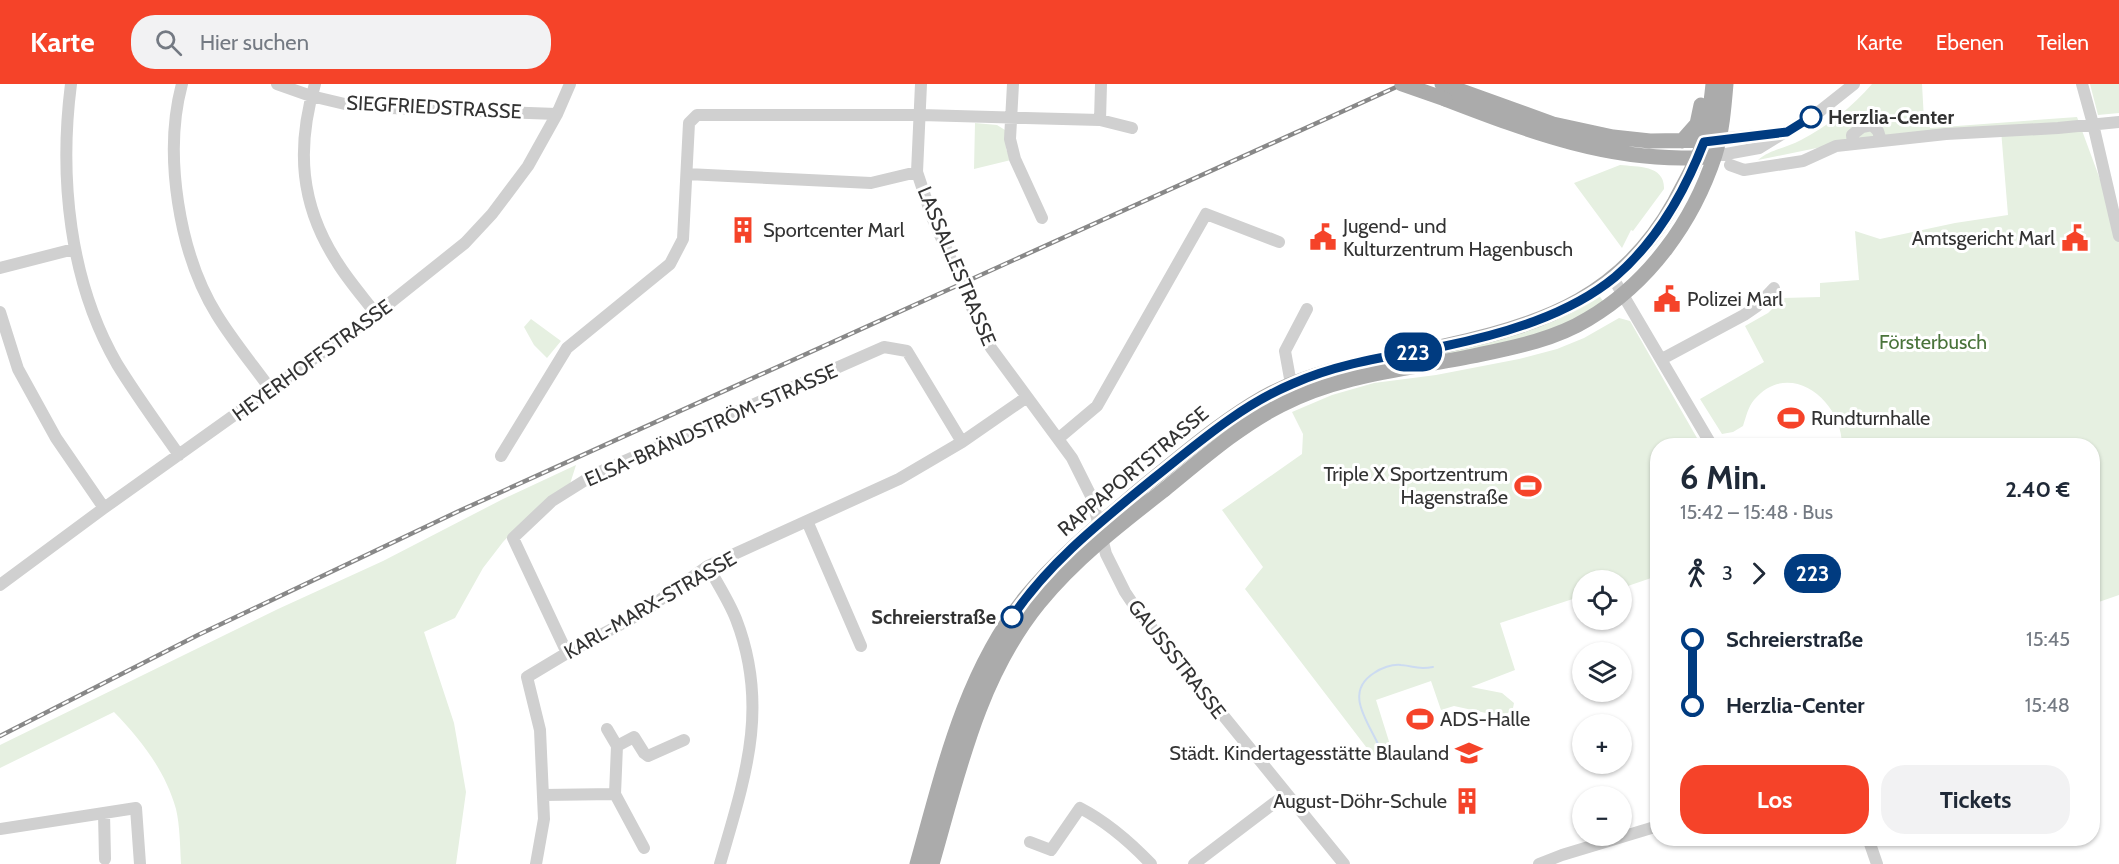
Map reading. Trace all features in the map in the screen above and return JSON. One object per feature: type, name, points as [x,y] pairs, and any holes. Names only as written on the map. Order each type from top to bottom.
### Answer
[{"type":"main road","points":[[1402,84],[1446,90],[1553,124],[1613,137],[1650,141],[1711,141]]},
{"type":"main road","points":[[1682,141],[1697,124],[1703,84]]},
{"type":"main road","points":[[1711,141],[1713,84]]},
{"type":"main road","points":[[1711,141],[1723,120],[1726,84]]},
{"type":"main road","points":[[1446,90],[1550,138],[1611,151],[1649,155],[1715,156]]},
{"type":"main road","name":"RAPPAPORTSTRASSE","points":[[917,864],[952,741],[983,664],[1024,599],[1077,542],[1100,532],[1242,428],[1282,404],[1326,386],[1531,342],[1588,320],[1624,294],[1676,236],[1693,207],[1715,156],[1711,141]]},
{"type":"main road","name":"RAPPAPORTSTRASSE","points":[[932,864],[976,716],[996,671],[1017,633],[1040,602],[1082,556],[1100,532],[1207,435],[1263,398],[1291,384],[1345,365],[1445,346],[1503,332],[1566,308],[1613,278],[1631,263],[1659,227],[1698,157],[1711,141]]},
{"type":"street","points":[[71,84],[65,153],[74,249],[92,308],[117,363],[179,455]]},
{"type":"street","points":[[182,84],[174,138],[175,185],[182,224],[193,264],[217,315],[271,390]]},
{"type":"street","name":"SIEGFRIEDSTRASSE","points":[[276,84],[313,90],[349,105],[557,114]]},
{"type":"street","name":"HEYERHOFFSTRASSE","points":[[0,585],[376,314],[465,243],[492,214],[528,166],[557,114],[570,84]]},
{"type":"street","name":"LASSALLESTRASSE","points":[[921,84],[917,172],[932,217],[990,348],[1072,458],[1092,498],[1100,532]]},
{"type":"street","points":[[1013,84],[1010,139],[1015,159],[1042,218]]},
{"type":"street","points":[[1100,120],[1101,84]]},
{"type":"street","points":[[1715,156],[1759,148],[1820,111],[1854,84]]},
{"type":"street","points":[[2082,84],[2119,236]]},
{"type":"street","points":[[313,90],[303,140],[303,174],[310,203],[319,229],[336,261],[376,314]]},
{"type":"street","points":[[501,456],[567,348],[670,264],[683,239],[689,123],[697,115],[1100,120],[1132,128]]},
{"type":"street","points":[[1730,165],[1744,170],[1803,161],[1836,146],[1853,144],[1852,135],[1862,126],[1872,125],[1878,131],[1881,141],[1946,134],[2119,122]]},
{"type":"street","points":[[1711,141],[1787,132]]},
{"type":"street","points":[[687,174],[871,183],[917,172]]},
{"type":"street","points":[[1059,438],[1097,406],[1206,214],[1279,242]]},
{"type":"street","points":[[0,268],[74,249]]},
{"type":"street","points":[[1613,278],[1707,438]]},
{"type":"street","points":[[1662,359],[1744,315],[1757,306],[1774,288]]},
{"type":"street","points":[[1291,384],[1285,351],[1307,309]]},
{"type":"street","points":[[0,312],[18,369],[56,438],[104,508]]},
{"type":"street","name":"ELSA-BRÄNDSTRÖM-STRASSE","points":[[567,653],[513,538],[552,501],[595,474],[884,347],[907,351],[962,442]]},
{"type":"street","name":"KARL-MARX-STRASSE","points":[[543,795],[540,730],[527,677],[640,614],[708,566],[899,479],[962,442],[1027,397]]},
{"type":"street","points":[[807,521],[861,646]]},
{"type":"street","name":"GAUSSSTRASSE","points":[[1100,532],[1106,554],[1135,607],[1344,864]]},
{"type":"street","points":[[708,566],[736,618],[752,674],[753,728],[744,783],[720,864]]},
{"type":"street","points":[[607,729],[617,746],[615,794],[644,848]]},
{"type":"street","points":[[617,746],[634,737],[644,753],[652,756],[684,740]]},
{"type":"street","points":[[536,864],[544,819],[543,795],[615,794]]},
{"type":"street","points":[[1194,864],[1286,794]]},
{"type":"street","points":[[0,829],[136,808],[140,864]]},
{"type":"street","points":[[1030,842],[1051,850],[1080,808],[1100,819],[1135,847],[1151,864]]},
{"type":"street","points":[[104,813],[105,859]]},
{"type":"street","points":[[1539,864],[1650,828]]},
{"type":"street","points":[[1871,846],[1877,864]]},
{"type":"green space","name":"Försterbusch","points":[[1872,84],[1922,84],[1924,120],[1929,120],[1930,128],[2077,117],[2119,236],[2119,595],[2100,602],[2100,438],[1841,438],[1840,428],[1833,413],[1823,400],[1811,390],[1797,384],[1783,383],[1768,388],[1754,400],[1743,426],[1733,432],[1722,434],[1700,399],[1764,362],[1745,326],[1768,313],[1783,298],[1820,297],[1820,283],[1859,280],[1855,231],[1880,239],[1955,223],[2008,215],[2001,130],[1836,144],[1758,160],[1768,153],[1796,143],[1821,129]]},
{"type":"green space","points":[[2090,84],[2119,84],[2119,113],[2098,115]]},
{"type":"green space","points":[[975,123],[997,125],[1005,130],[1006,149],[1011,160],[974,169]]},
{"type":"green space","points":[[1620,165],[1655,171],[1663,181],[1664,189],[1633,231],[1631,230],[1622,248],[1574,183]]},
{"type":"green space","points":[[1598,294],[1603,301],[1593,308],[1561,325],[1514,342],[1358,373],[1321,383],[1290,395],[1237,426],[1130,511],[1129,509],[1242,417],[1282,394],[1338,372],[1489,341],[1520,332],[1569,312]]},
{"type":"green space","points":[[1619,318],[1630,321],[1697,438],[1650,438],[1650,578],[1632,585],[1632,570],[1572,570],[1572,599],[1500,623],[1515,670],[1471,687],[1502,693],[1514,703],[1513,708],[1507,714],[1486,713],[1454,706],[1441,710],[1431,681],[1376,700],[1392,751],[1383,751],[1373,756],[1245,589],[1263,567],[1222,510],[1302,454],[1303,434],[1292,412],[1332,395],[1374,383],[1436,375],[1557,349],[1584,338]]},
{"type":"green space","points":[[531,319],[561,341],[547,358],[534,345],[524,327]]},
{"type":"green space","points":[[576,465],[570,484],[517,527],[503,542],[483,568],[455,618],[424,632],[454,723],[466,792],[456,864],[181,864],[176,809],[165,781],[143,745],[114,712],[0,768],[0,745],[278,609],[383,561],[503,499]]},
{"type":"waterway","points":[[1378,744],[1361,707],[1360,689],[1365,681],[1377,671],[1390,666],[1433,667]]},
{"type":"railway","points":[[0,736],[198,635],[459,511],[1403,84]]},
{"type":"bus line","name":"223","points":[[1012,617],[1024,599],[1077,542],[1233,416],[1263,398],[1319,373],[1345,365],[1445,346],[1503,332],[1566,308],[1613,278],[1644,248],[1667,215],[1704,142],[1787,132],[1811,117]]},
{"type":"place","name":"Herzlia-Center","points":[[1811,117]]},
{"type":"place","name":"Sportcenter Marl","points":[[743,230]]},
{"type":"place","name":"Jugend- und Kulturzentrum Hagenbusch","points":[[1323,237]]},
{"type":"place","name":"Amtsgericht Marl","points":[[2075,238]]},
{"type":"place","name":"Polizei Marl","points":[[1667,299]]},
{"type":"place","name":"Rundturnhalle","points":[[1791,418]]},
{"type":"place","name":"Triple X Sportzentrum Hagenstraße","points":[[1528,486]]},
{"type":"place","name":"Schreierstraße","points":[[1012,617]]},
{"type":"place","name":"ADS-Halle","points":[[1420,719]]},
{"type":"place","name":"Städt. Kindertagesstätte Blauland","points":[[1469,753]]},
{"type":"place","name":"August-Döhr-Schule","points":[[1467,801]]}]
